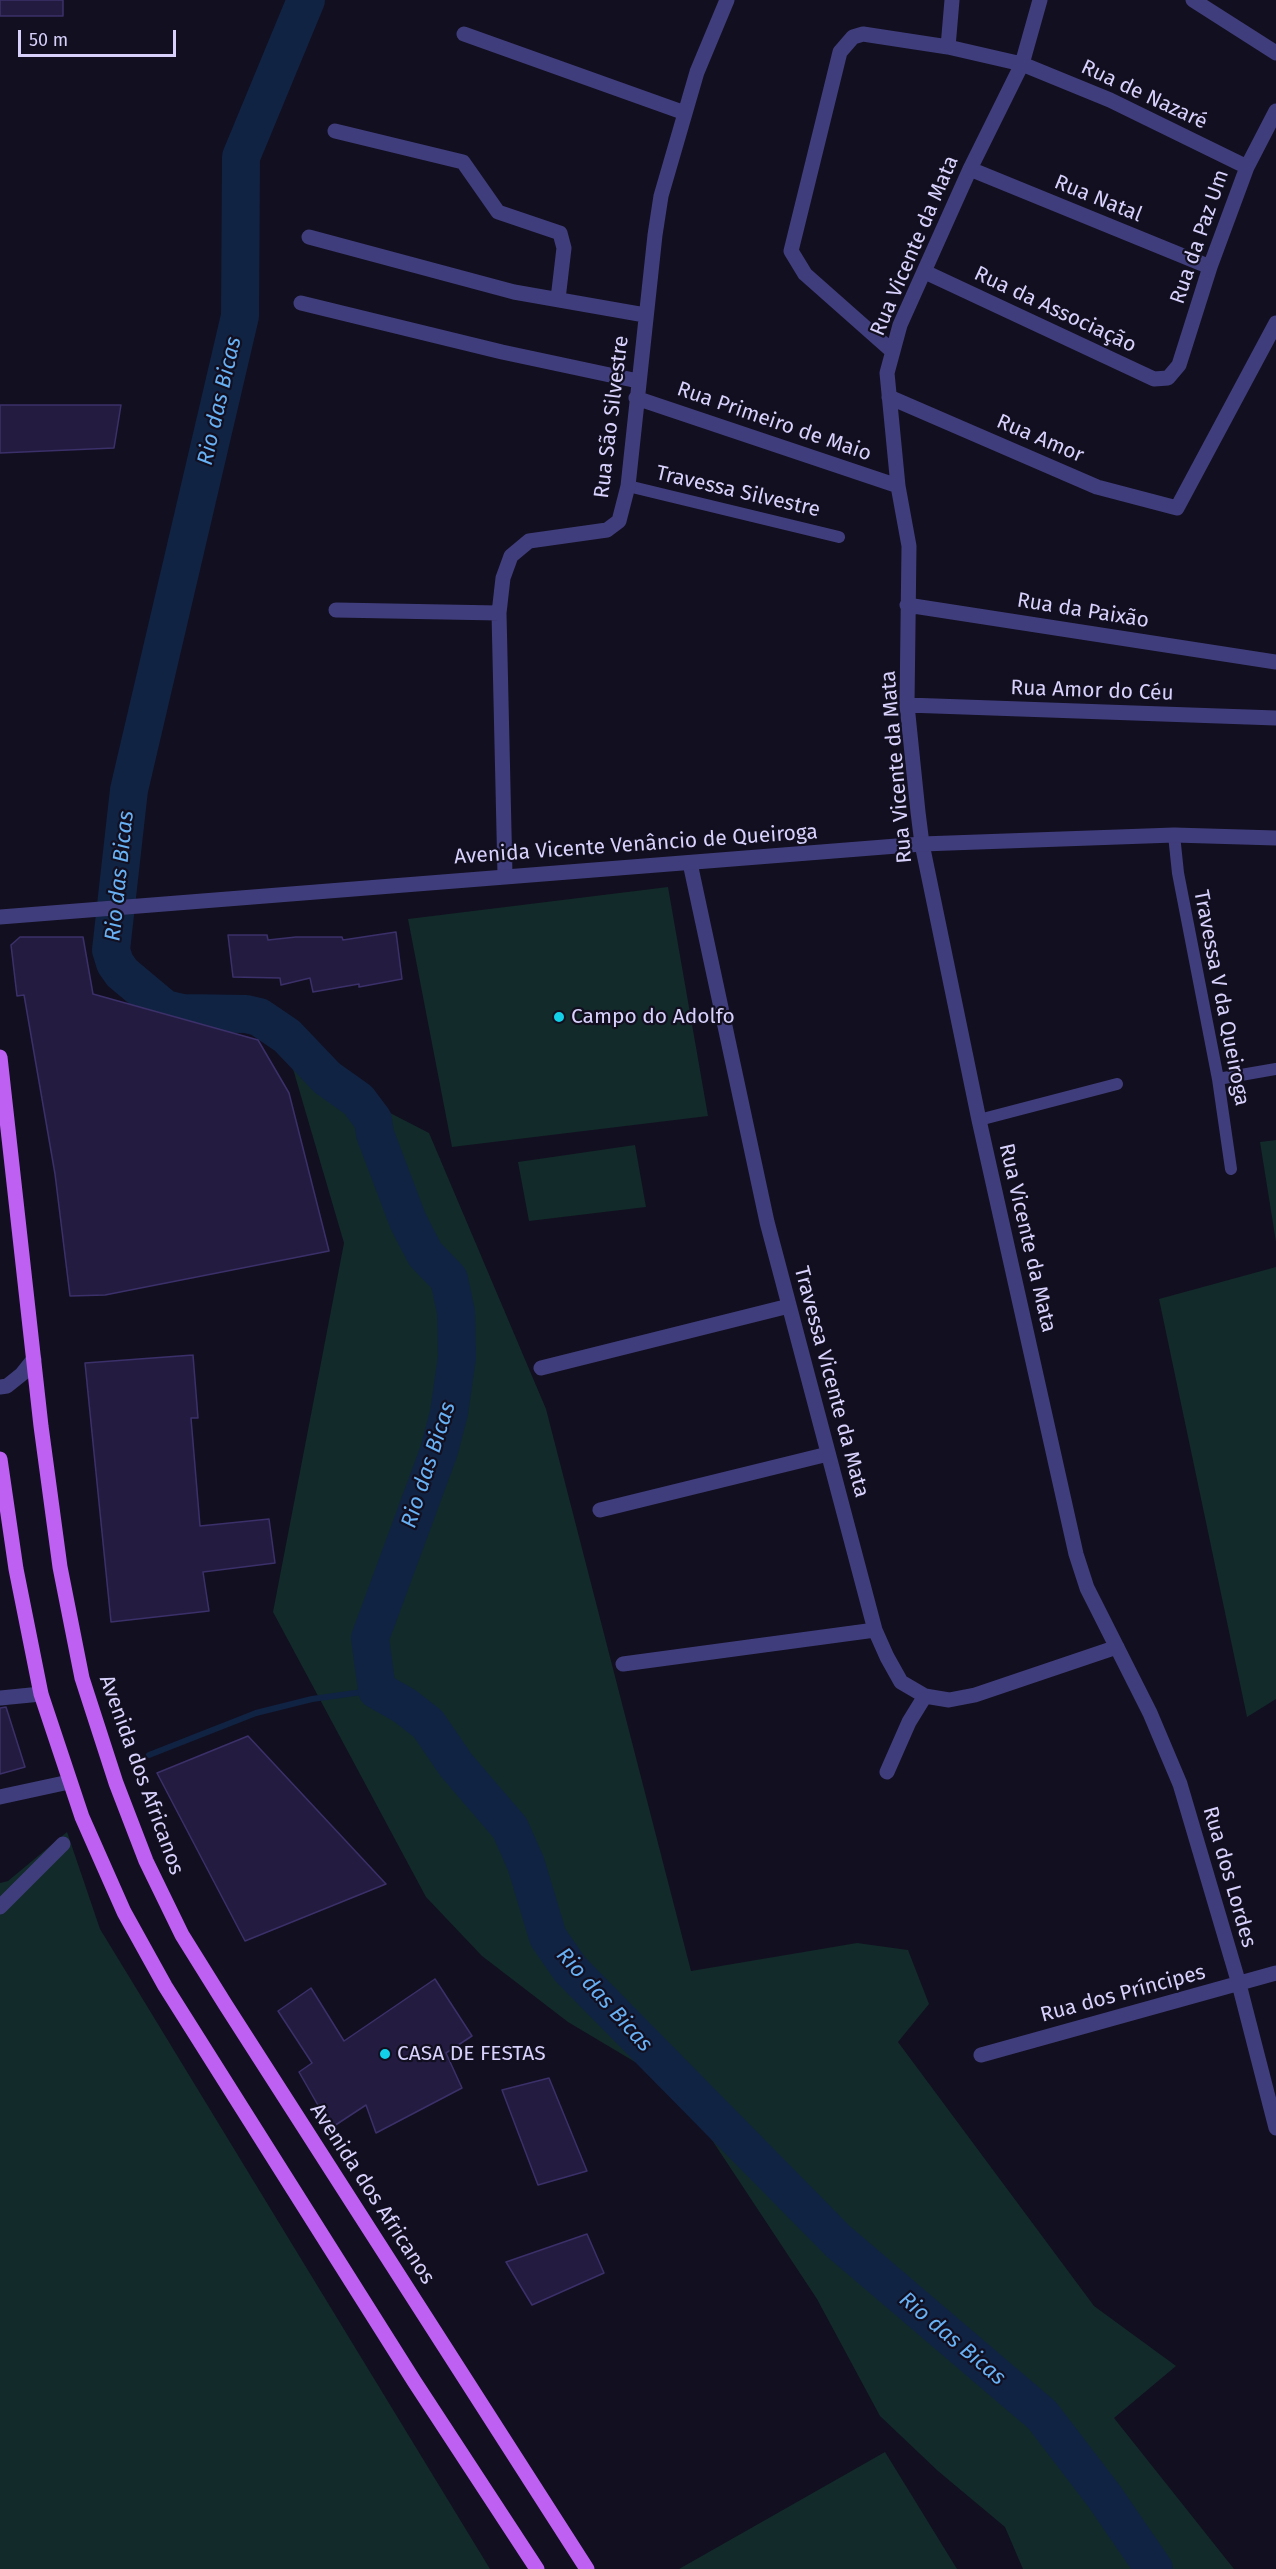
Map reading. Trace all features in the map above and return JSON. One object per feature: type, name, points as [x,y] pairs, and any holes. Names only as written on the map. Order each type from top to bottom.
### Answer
[{"type":"main road","name":"Avenida dos Africanos","points":[[0,1058],[60,1567],[82,1678],[116,1783],[146,1861],[182,1935],[587,2569]]},
{"type":"main road","points":[[0,1459],[16,1569],[41,1694],[82,1817],[124,1912],[165,1986],[414,2381],[537,2569]]},
{"type":"street","name":"Rua São Silvestre","points":[[505,875],[499,613],[503,578],[512,556],[519,548],[539,539],[614,527],[619,521],[628,486],[645,315],[662,196],[697,72],[727,0]]},
{"type":"street","points":[[948,47],[952,0]]},
{"type":"street","name":"Rua Vicente da Mata","points":[[1040,0],[1022,64],[970,169],[900,325],[887,373],[898,486],[909,546],[908,705],[922,844],[979,1120],[1077,1554],[1087,1588],[1117,1647]]},
{"type":"street","points":[[1193,0],[1276,53]]},
{"type":"street","points":[[464,34],[685,113]]},
{"type":"street","name":"Rua de Nazaré","points":[[892,351],[805,274],[794,260],[791,251],[837,63],[853,37],[863,34],[948,47],[1022,64],[1110,100],[1247,166]]},
{"type":"street","name":"Rua da Paz Um","points":[[1168,378],[1179,365],[1210,267],[1247,166],[1276,111]]},
{"type":"street","points":[[335,131],[463,162],[498,212],[560,233],[564,248],[558,299]]},
{"type":"street","name":"Rua Natal","points":[[970,169],[1210,267]]},
{"type":"street","points":[[309,237],[514,292],[645,315]]},
{"type":"street","name":"Rua da Associação","points":[[925,272],[1154,380],[1168,378]]},
{"type":"street","points":[[301,303],[502,352],[638,381]]},
{"type":"street","name":"Rua Amor","points":[[889,397],[1097,487],[1177,508],[1276,323]]},
{"type":"street","name":"Rua Primeiro de Maio","points":[[636,398],[898,486]]},
{"type":"street","name":"Rua da Paixão","points":[[907,605],[1276,662]]},
{"type":"street","points":[[336,610],[499,613]]},
{"type":"street","name":"Rua Amor do Céu","points":[[908,705],[1276,718]]},
{"type":"street","name":"Avenida Vicente Venâncio de Queiroga","points":[[0,917],[505,875],[922,844],[1174,835],[1276,838]]},
{"type":"street","name":"Travessa Vicente da Mata","points":[[690,863],[767,1222],[875,1630],[901,1682],[925,1696],[949,1700],[975,1695],[1117,1647]]},
{"type":"street","points":[[541,1368],[789,1306]]},
{"type":"street","points":[[0,1387],[7,1386],[22,1374],[34,1359]]},
{"type":"street","points":[[600,1510],[828,1454]]},
{"type":"street","points":[[623,1664],[875,1630]]},
{"type":"street","name":"Rua dos Lordes","points":[[1117,1647],[1150,1713],[1180,1784],[1239,1984],[1276,2128]]},
{"type":"street","points":[[0,1698],[41,1694]]},
{"type":"street","points":[[887,1772],[909,1722],[925,1696]]},
{"type":"street","points":[[0,1797],[69,1782]]},
{"type":"street","points":[[0,1907],[63,1844]]},
{"type":"street","name":"Rua dos Príncipes","points":[[981,2055],[1276,1973]]},
{"type":"lane","name":"Travessa Silvestre","points":[[628,486],[838,537]]},
{"type":"lane","name":"Travessa V da Queiroga","points":[[1174,835],[1178,873],[1218,1079],[1231,1169]]},
{"type":"lane","points":[[1218,1079],[1276,1069]]},
{"type":"lane","points":[[979,1120],[1117,1084]]},
{"type":"green space","name":"Campo do Adolfo","points":[[668,887],[708,1116],[452,1147],[408,919]]},
{"type":"green space","points":[[291,1062],[429,1133],[546,1409],[691,1971],[857,1943],[908,1950],[929,2004],[898,2042],[1094,2306],[1176,2366],[1114,2418],[1234,2569],[1023,2569],[1005,2527],[938,2471],[880,2416],[817,2299],[677,2087],[568,2022],[482,1956],[426,1897],[273,1612],[344,1243]]},
{"type":"green space","points":[[1276,1140],[1276,1242],[1260,1142]]},
{"type":"green space","points":[[635,1145],[646,1207],[529,1221],[518,1162]]},
{"type":"green space","points":[[1276,1267],[1276,1699],[1247,1717],[1159,1299]]},
{"type":"green space","points":[[67,1832],[100,1929],[490,2569],[0,2569],[0,1883],[8,1881]]},
{"type":"green space","points":[[885,2452],[957,2569],[679,2569]]},
{"type":"building","points":[[0,0],[63,0],[63,16],[0,16]]},
{"type":"building","points":[[0,405],[121,405],[114,448],[0,453]]},
{"type":"building","points":[[396,932],[402,979],[313,992],[310,978],[281,985],[280,978],[233,977],[228,935],[267,935],[268,940],[296,937],[342,937],[343,940]]},
{"type":"building","points":[[20,937],[83,937],[93,994],[258,1040],[289,1093],[329,1251],[105,1295],[70,1296],[55,1174],[24,995],[17,996],[11,945]]},
{"type":"building","points":[[193,1355],[198,1418],[191,1418],[200,1526],[269,1519],[275,1563],[203,1572],[209,1611],[111,1622],[85,1363]]},
{"type":"building","points":[[6,1707],[25,1767],[0,1774],[0,1708]]},
{"type":"building","points":[[248,1736],[386,1884],[245,1941],[157,1773]]},
{"type":"building","name":"CASA DE FESTAS","points":[[435,1979],[472,2036],[446,2053],[462,2088],[376,2133],[366,2105],[331,2128],[299,2072],[312,2063],[278,2011],[311,1988],[344,2041]]},
{"type":"building","points":[[549,2078],[587,2171],[538,2185],[502,2090]]},
{"type":"building","points":[[587,2234],[604,2273],[532,2305],[506,2262]]},
{"type":"waterway","name":"Rio das Bicas","points":[[306,0],[241,157],[240,316],[129,790],[111,950],[115,963],[122,973],[165,1009],[182,1013],[246,1014],[259,1017],[287,1036],[327,1078],[358,1100],[373,1120],[375,1134],[408,1221],[425,1254],[449,1279],[456,1312],[457,1357],[449,1413],[439,1451],[370,1638],[377,1690],[405,1706],[428,1724],[456,1765],[510,1828],[526,1864],[548,1937],[570,1969],[838,2241],[1042,2415],[1104,2496],[1154,2569]]},
{"type":"waterway","points":[[149,1755],[256,1713],[312,1699],[377,1690]]},
{"type":"place","name":"Campo do Adolfo","points":[[559,1017]]},
{"type":"place","name":"CASA DE FESTAS","points":[[385,2054]]}]
